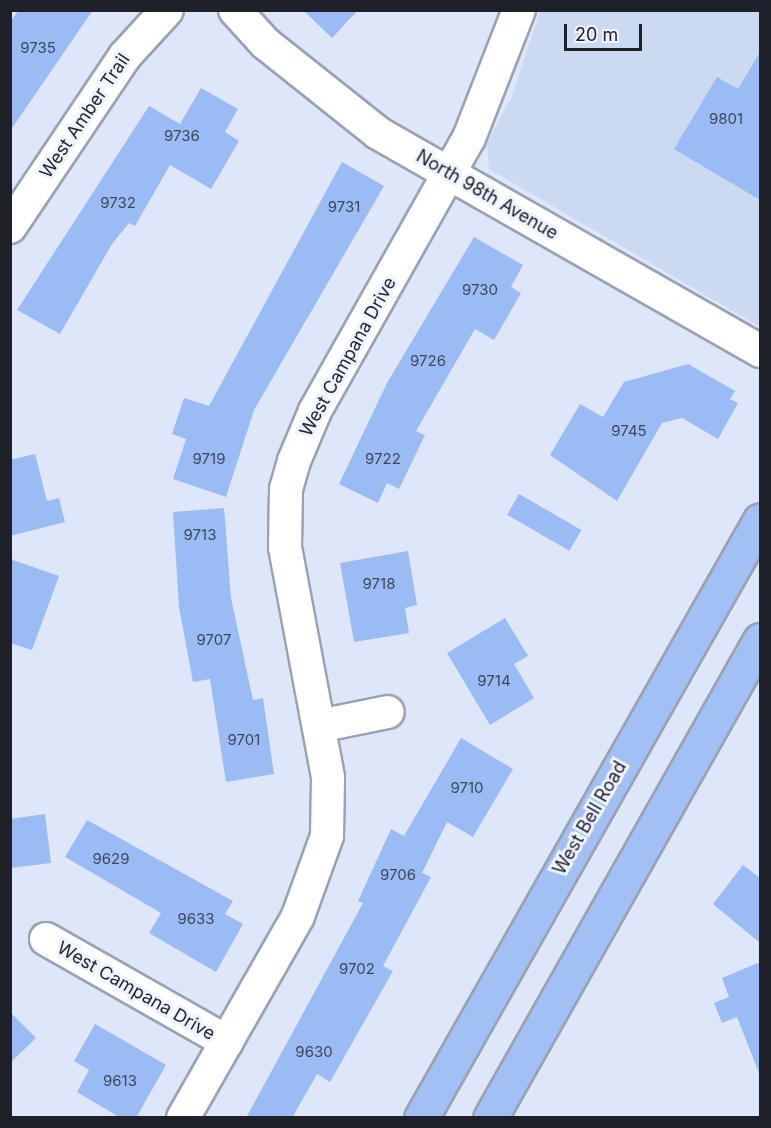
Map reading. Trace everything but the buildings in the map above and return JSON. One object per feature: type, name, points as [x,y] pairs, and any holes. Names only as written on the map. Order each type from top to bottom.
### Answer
[{"type":"main road","name":"West Bell Road","points":[[422,1118],[760,520]]},
{"type":"main road","points":[[490,1118],[760,640]]},
{"type":"street","name":"West Amber Trail","points":[[10,227],[125,56],[166,10]]},
{"type":"street","name":"North 98th Avenue","points":[[236,10],[265,43],[378,133],[760,351]]},
{"type":"street","name":"West Campana Drive","points":[[183,1118],[298,916],[321,863],[330,806],[319,726],[288,577],[286,489],[315,411],[450,175],[519,10]]},
{"type":"street","points":[[319,726],[388,712]]},
{"type":"street","name":"West Campana Drive","points":[[46,939],[227,1042]]},
{"type":"shaded area","points":[[540,11],[760,11],[760,327],[489,169],[487,143],[512,96]]}]
